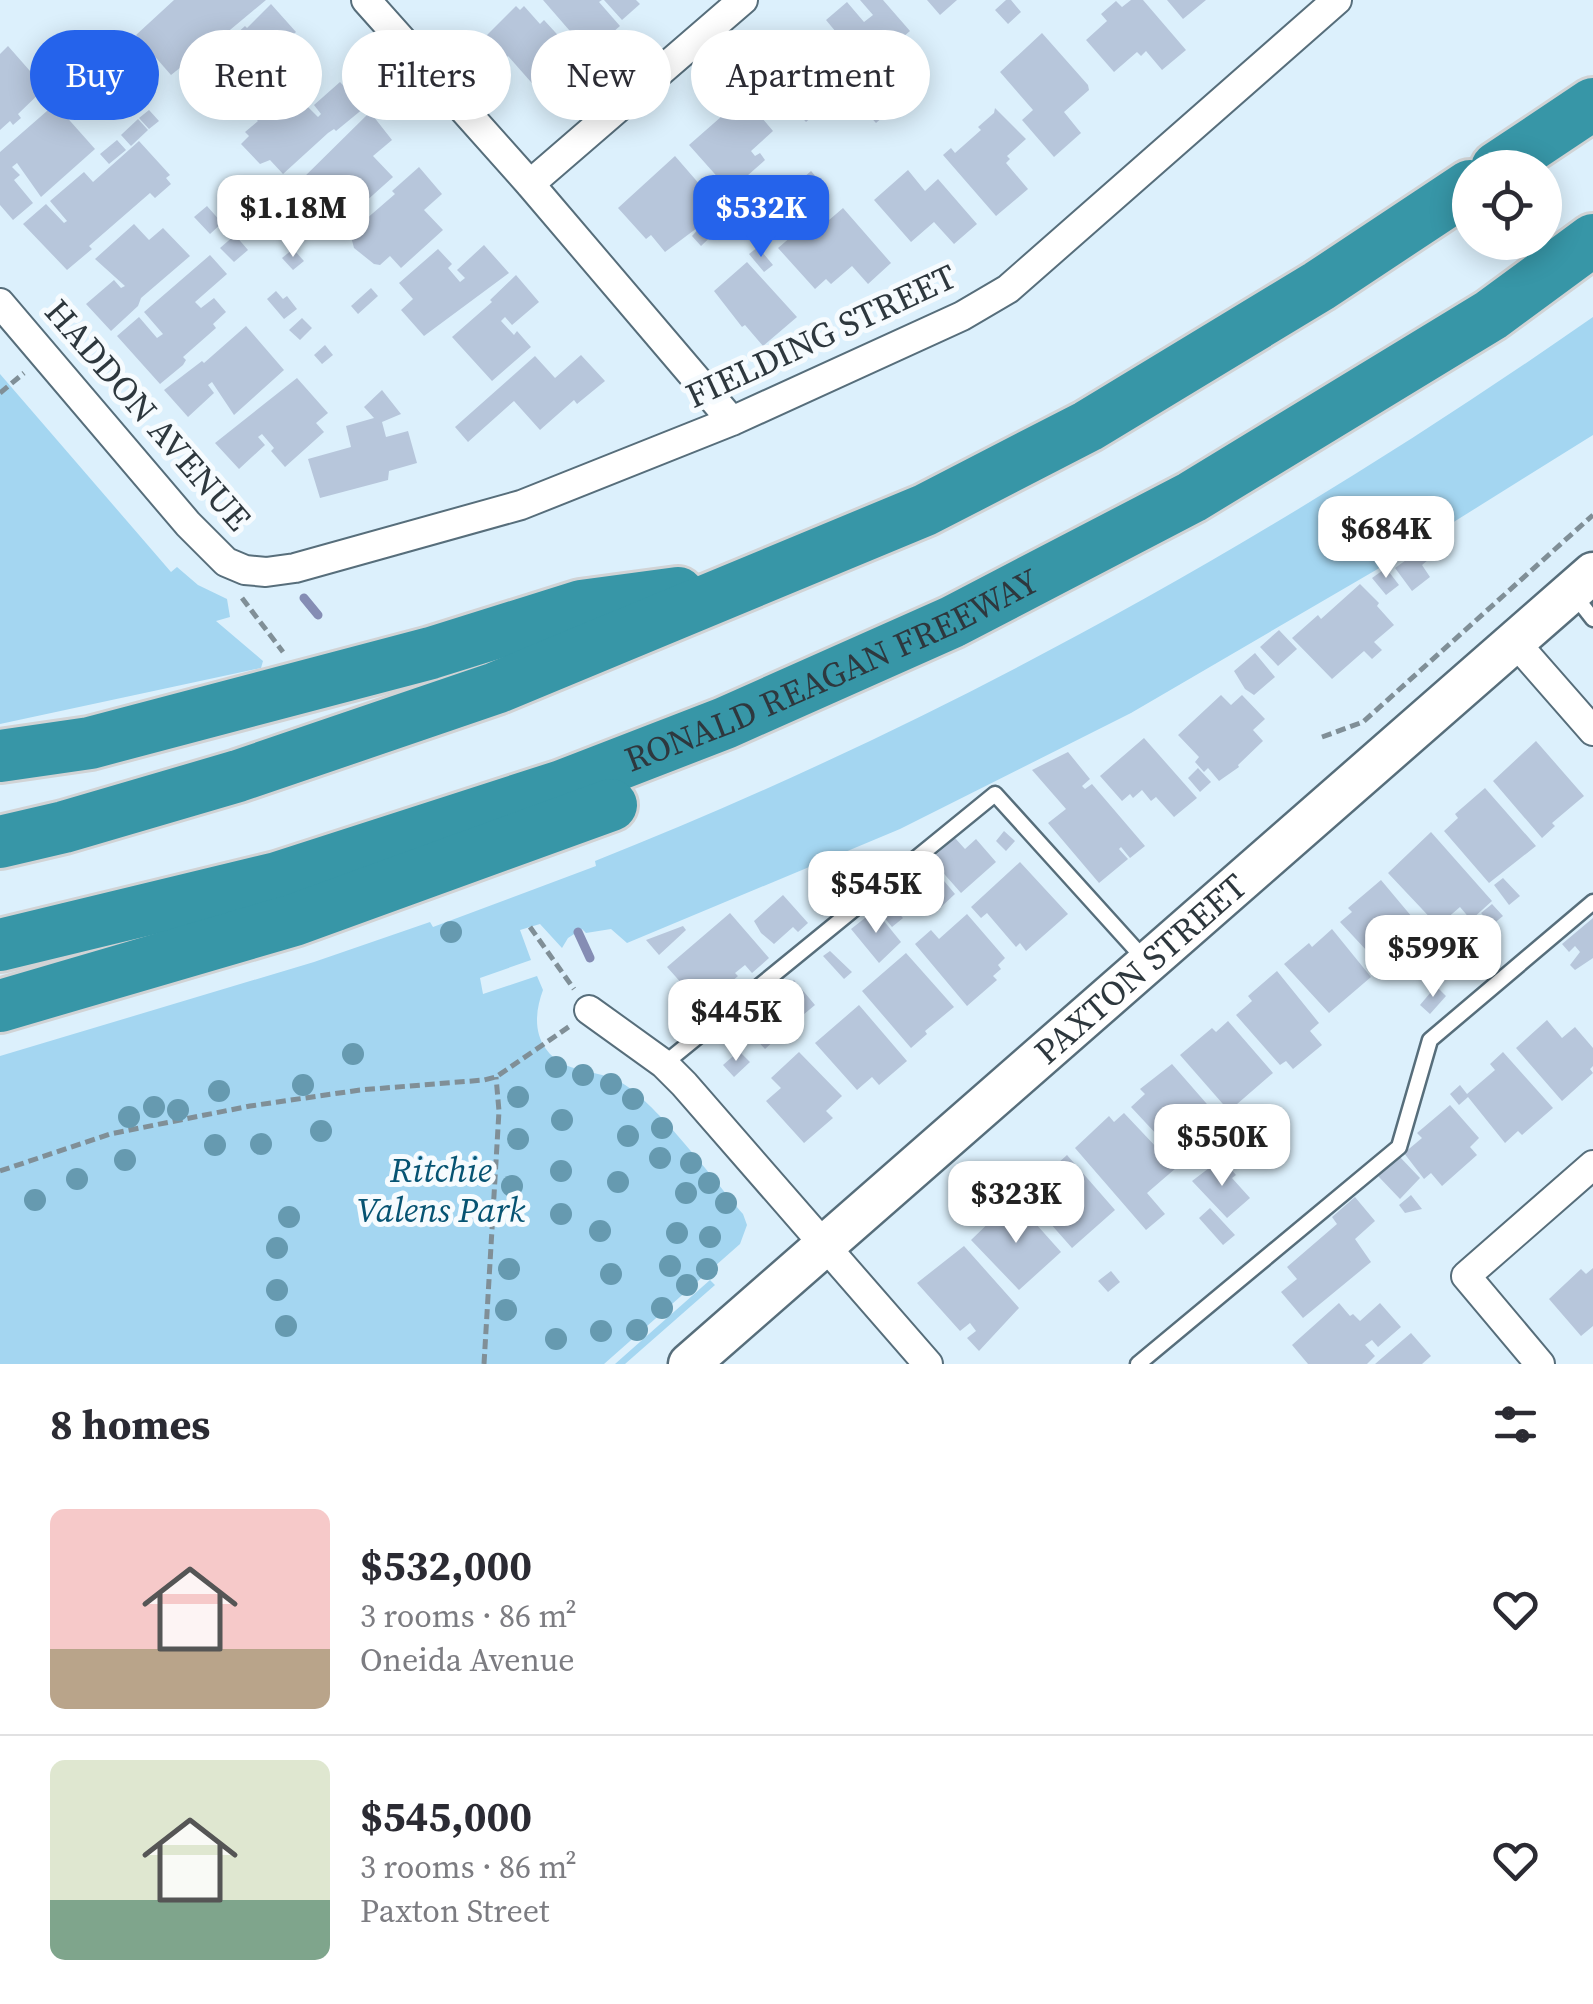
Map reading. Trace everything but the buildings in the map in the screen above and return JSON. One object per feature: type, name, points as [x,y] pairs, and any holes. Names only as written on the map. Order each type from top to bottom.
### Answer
[{"type":"highway","points":[[1524,150],[1593,104]]},
{"type":"highway","points":[[0,842],[238,776],[496,688],[925,510],[1088,426],[1318,286],[1452,198]]},
{"type":"highway","name":"RONALD REAGAN FREEWAY","points":[[0,945],[277,878],[562,786],[725,722],[952,622],[1192,497],[1491,315],[1593,240]]},
{"type":"highway","points":[[0,756],[90,743],[360,673],[581,606],[750,584]]},
{"type":"highway","points":[[0,1006],[294,920],[574,820],[738,754],[952,622]]},
{"type":"street","points":[[366,0],[530,184],[732,421]]},
{"type":"street","points":[[530,184],[743,0]]},
{"type":"street","name":"FIELDING STREET","points":[[245,570],[294,568],[521,505],[732,421],[962,316],[1008,290],[1338,0]]},
{"type":"street","name":"HADDON AVENUE","points":[[0,303],[188,524],[226,562],[245,570]]},
{"type":"street","name":"PAXTON STREET","points":[[689,1364],[1515,642],[1586,595]]},
{"type":"street","points":[[1515,642],[1593,731]]},
{"type":"street","points":[[590,1010],[664,1064],[928,1364]]},
{"type":"street","points":[[1540,1364],[1466,1276],[1593,1165]]},
{"type":"lane","points":[[664,1064],[995,794],[1148,964]]},
{"type":"lane","points":[[1138,1364],[1399,1148],[1430,1040],[1593,902]]},
{"type":"path","points":[[1322,737],[1363,722],[1593,515]]},
{"type":"path","points":[[245,570],[241,601],[287,656]]},
{"type":"path","points":[[0,1171],[110,1134],[250,1106],[360,1090],[471,1083],[496,1077],[548,1044],[590,1010],[530,927]]},
{"type":"path","points":[[484,1364],[500,1111],[496,1077]]},
{"type":"green space","name":"Ritchie Valens Park","points":[[1593,317],[1593,435],[1388,563],[1131,713],[900,829],[627,943],[611,929],[586,933],[582,929],[568,938],[562,948],[540,924],[520,930],[531,960],[480,978],[483,994],[537,976],[543,990],[537,1027],[546,1049],[562,1063],[612,1078],[637,1094],[685,1144],[743,1214],[747,1225],[740,1244],[604,1364],[0,1364],[0,1056],[314,962],[430,922],[433,927],[596,866],[595,861],[856,747],[984,685],[1234,548],[1356,474]]},
{"type":"green space","points":[[0,374],[171,572],[177,567],[198,585],[227,599],[230,617],[216,621],[263,661],[261,668],[0,724]]},
{"type":"green space","points":[[710,1280],[715,1285],[625,1364],[615,1364]]},
{"type":"waterway","points":[[304,598],[318,615]]},
{"type":"waterway","points":[[578,932],[590,958]]}]
